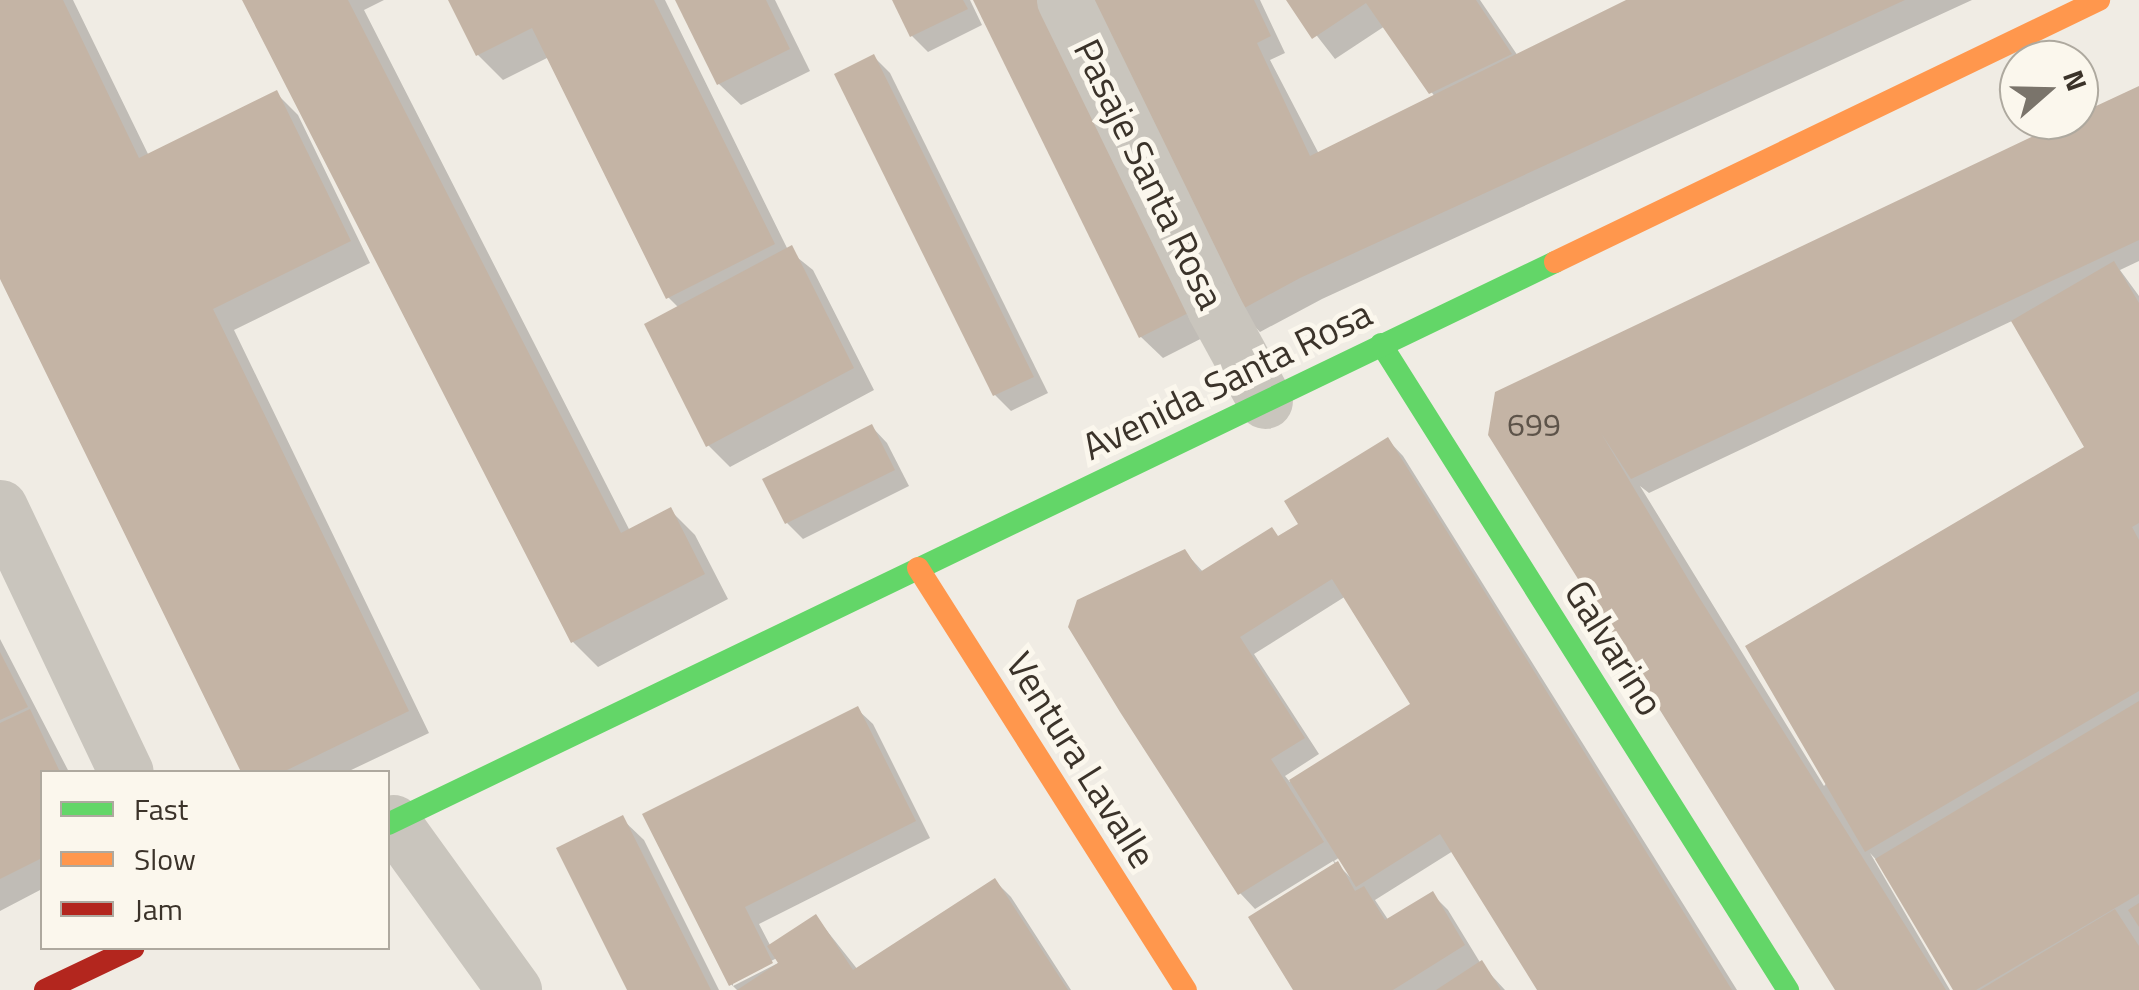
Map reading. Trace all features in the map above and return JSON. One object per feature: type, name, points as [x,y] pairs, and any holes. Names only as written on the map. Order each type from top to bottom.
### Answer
[{"type":"main road","name":"Avenida Santa Rosa","points":[[390,823],[2098,0]]},
{"type":"main road","name":"Galvarino","points":[[1381,344],[1788,990]]},
{"type":"main road","name":"Ventura Lavalle","points":[[918,568],[1186,990]]},
{"type":"main road","points":[[45,990],[128,950]]},
{"type":"street","name":"Pasaje Santa Rosa","points":[[1064,0],[1214,308],[1265,400]]},
{"type":"street","points":[[0,508],[125,770]]},
{"type":"street","points":[[390,823],[514,990]]},
{"type":"building","points":[[0,0],[63,0],[139,158],[277,90],[351,241],[213,309],[409,711],[287,770],[240,770],[0,279]]},
{"type":"building","points":[[242,0],[348,0],[621,533],[671,507],[705,574],[571,643]]},
{"type":"building","points":[[448,0],[654,0],[775,244],[666,299],[532,28],[476,56]]},
{"type":"building","points":[[675,0],[766,0],[790,49],[717,85]]},
{"type":"building","points":[[892,0],[963,0],[968,9],[910,37]]},
{"type":"building","points":[[973,0],[1049,0],[1198,308],[1139,338]]},
{"type":"building","points":[[1085,0],[1254,0],[1271,36],[1257,43],[1310,156],[1626,0],[1905,0],[1300,278],[1237,312]]},
{"type":"building","points":[[1286,0],[1476,0],[1512,54],[1429,94],[1366,3],[1312,39]]},
{"type":"building","points":[[874,54],[1034,377],[993,396],[834,74]]},
{"type":"building","points":[[2139,86],[2139,240],[1631,479],[1601,433],[1697,594],[1946,990],[1835,990],[1488,435],[1495,392],[2025,140],[2099,140],[2099,105]]},
{"type":"building","points":[[792,245],[854,368],[706,447],[644,324]]},
{"type":"building","points":[[2114,261],[2139,303],[2139,523],[2132,527],[2139,540],[2139,691],[1865,852],[1745,646],[2084,447],[2011,321]]},
{"type":"building","points":[[872,424],[895,470],[785,524],[762,479]]},
{"type":"building","points":[[1388,437],[1732,990],[1537,990],[1440,834],[1356,887],[1289,780],[1410,704],[1332,579],[1240,637],[1305,738],[1271,759],[1324,842],[1238,895],[1120,712],[1068,627],[1077,600],[1185,549],[1200,572],[1272,527],[1278,536],[1298,524],[1284,501]]},
{"type":"building","points":[[0,652],[28,707],[0,720]]},
{"type":"building","points":[[2139,701],[2139,894],[1976,990],[1953,990],[1875,859]]},
{"type":"building","points":[[858,706],[916,821],[745,907],[773,963],[729,986],[642,814]]},
{"type":"building","points":[[30,709],[59,770],[40,770],[40,859],[0,879],[0,723]]},
{"type":"building","points":[[623,815],[711,990],[627,990],[556,848]]},
{"type":"building","points":[[1338,861],[1355,891],[1364,886],[1385,920],[1433,891],[1465,945],[1393,990],[1293,990],[1248,917]]},
{"type":"building","points":[[995,878],[1068,990],[737,990],[778,963],[767,946],[816,914],[853,970]]},
{"type":"building","points":[[2139,903],[2139,927],[2128,910]]},
{"type":"building","points":[[2115,909],[2139,946],[2139,990],[1980,990]]},
{"type":"building","points":[[1482,960],[1501,990],[1436,990]]},
{"type":"traffic: fast","points":[[390,823],[1555,262]]},
{"type":"traffic: fast","points":[[1381,344],[1788,990]]},
{"type":"traffic: slow","points":[[1555,262],[2099,0]]},
{"type":"traffic: slow","points":[[918,568],[1186,990]]},
{"type":"traffic: jam","points":[[45,990],[129,950]]}]
